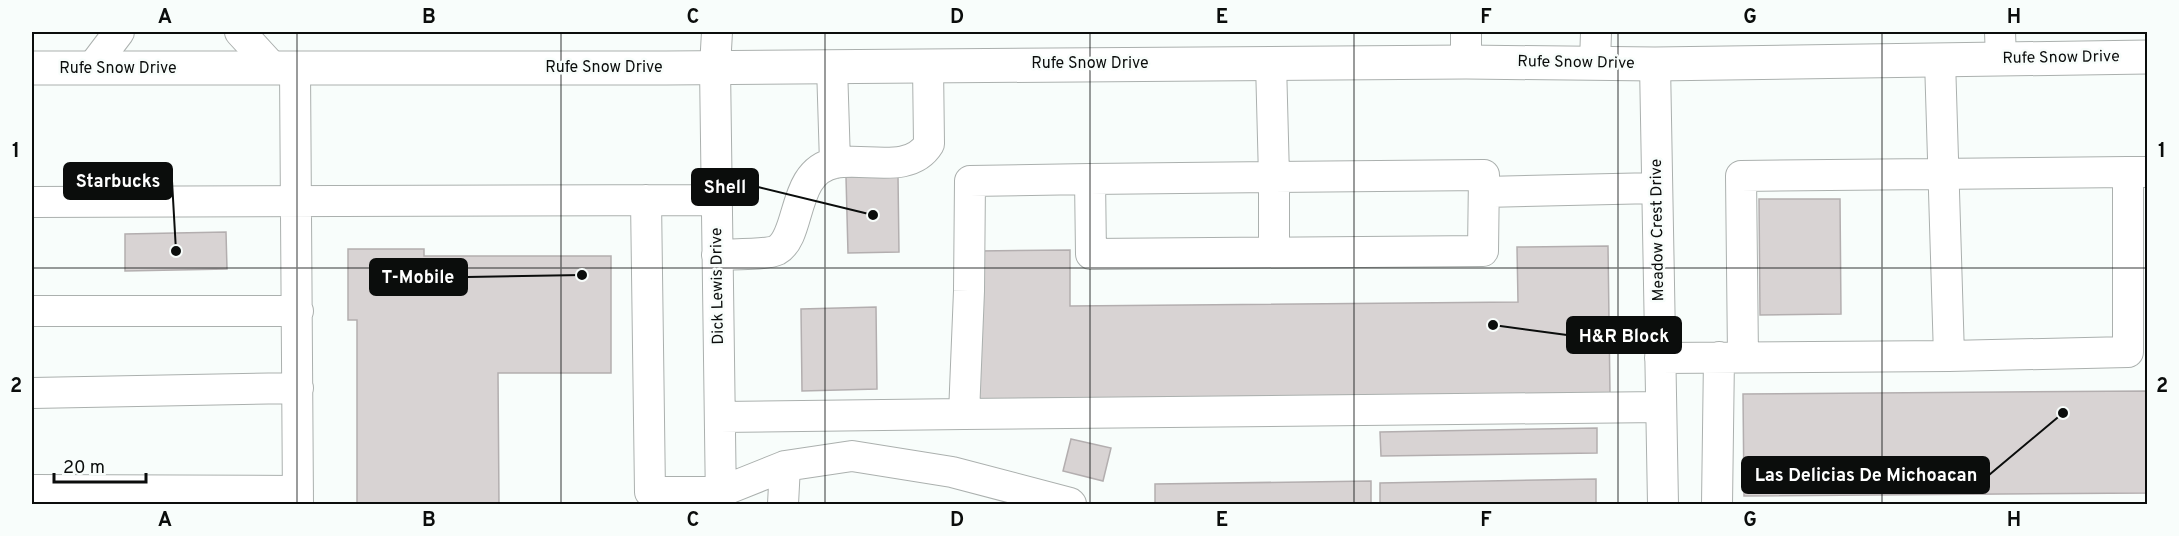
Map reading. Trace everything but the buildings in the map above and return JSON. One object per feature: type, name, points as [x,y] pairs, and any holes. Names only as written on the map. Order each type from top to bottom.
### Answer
[{"type":"main road","name":"Rufe Snow Drive","points":[[32,68],[285,69],[1271,63],[1466,47],[1596,47],[1655,64],[1940,60],[2000,45],[2148,57]]},
{"type":"street","points":[[91,69],[119,32]]},
{"type":"street","points":[[32,490],[298,498],[298,202],[285,69],[240,32]]},
{"type":"street","name":"Dick Lewis Drive","points":[[717,32],[715,67],[721,498]]},
{"type":"street","points":[[1940,60],[1949,356]]},
{"type":"street","points":[[1271,63],[1274,252]]},
{"type":"street","name":"Meadow Crest Drive","points":[[1655,64],[1663,504]]},
{"type":"street","points":[[832,66],[835,163]]},
{"type":"street","points":[[717,255],[775,251],[785,243],[796,208],[808,181],[821,168],[835,163],[908,161],[923,154],[929,144],[928,66]]},
{"type":"street","points":[[1660,358],[1731,357],[1949,356],[2128,352],[2138,172],[1741,176],[1731,357],[1717,504]]},
{"type":"street","points":[[964,414],[969,291],[970,181],[1090,179],[1484,175],[1483,250],[1091,254],[1090,179]]},
{"type":"street","points":[[1484,192],[1657,188]]},
{"type":"street","points":[[646,200],[649,498],[721,498],[785,466],[852,456],[952,472],[1071,504]]},
{"type":"street","points":[[32,201],[717,200]]},
{"type":"street","points":[[32,311],[298,311]]},
{"type":"street","points":[[32,393],[298,388]]},
{"type":"street","points":[[720,417],[1661,407]]},
{"type":"street","points":[[783,504],[785,466]]},
{"type":"place","name":"Shell","points":[[873,215]]},
{"type":"place","name":"Starbucks","points":[[176,251]]},
{"type":"place","name":"T-Mobile","points":[[582,275]]},
{"type":"place","name":"H&R Block","points":[[1493,325]]},
{"type":"place","name":"Las Delicias De Michoacan","points":[[2063,413]]}]
